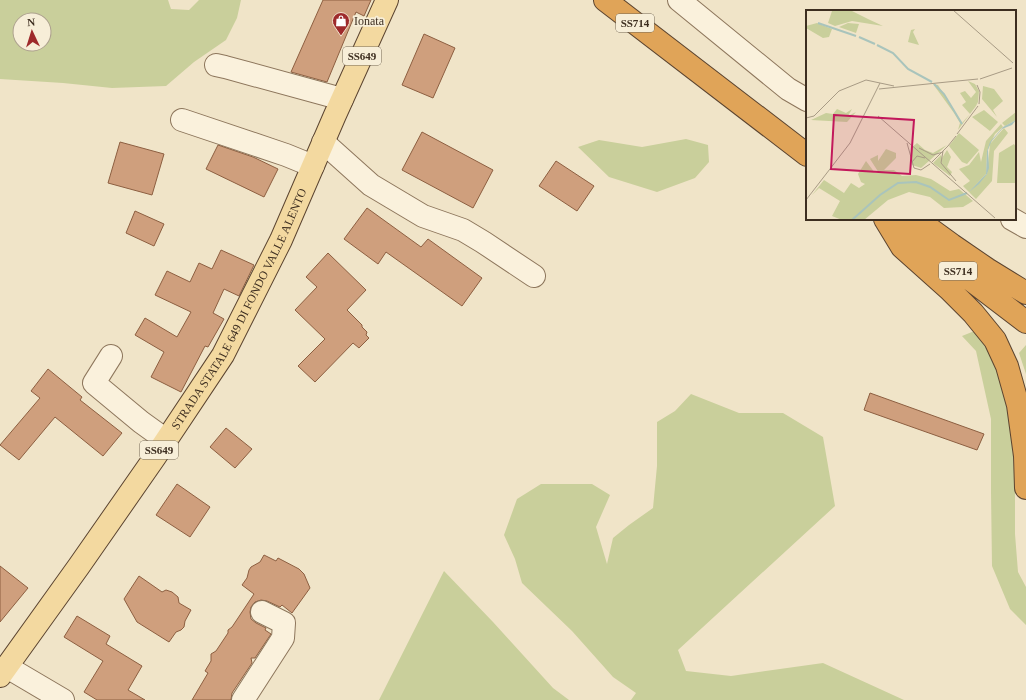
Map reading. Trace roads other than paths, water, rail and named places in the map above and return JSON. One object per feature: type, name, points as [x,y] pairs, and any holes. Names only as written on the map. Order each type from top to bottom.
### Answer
[{"type":"highway","name":"SS714","points":[[604,0],[806,154]]},
{"type":"highway","points":[[886,220],[902,247],[954,294],[973,313],[995,340],[1007,366],[1018,405],[1025,456],[1026,488]]},
{"type":"highway","name":"SS714","points":[[892,220],[1026,322]]},
{"type":"highway","points":[[914,220],[919,221],[958,249],[1026,293]]},
{"type":"main road","name":"STRADA STATALE 649 DI FONDO VALLE ALENTO","points":[[3,672],[83,560],[223,355],[281,240],[387,0]]},
{"type":"street","points":[[679,0],[788,89],[806,99]]},
{"type":"street","points":[[216,65],[342,99]]},
{"type":"street","points":[[182,120],[286,155],[313,166]]},
{"type":"street","points":[[323,142],[371,185],[423,216],[463,230],[534,276]]},
{"type":"street","points":[[1014,220],[1026,227]]},
{"type":"street","points":[[110,356],[94,383],[141,422],[166,440]]},
{"type":"street","points":[[243,700],[284,638],[284,623],[262,612]]},
{"type":"street","points":[[3,672],[64,700]]},
{"type":"place","name":"Ionata","points":[[341,36]]}]
